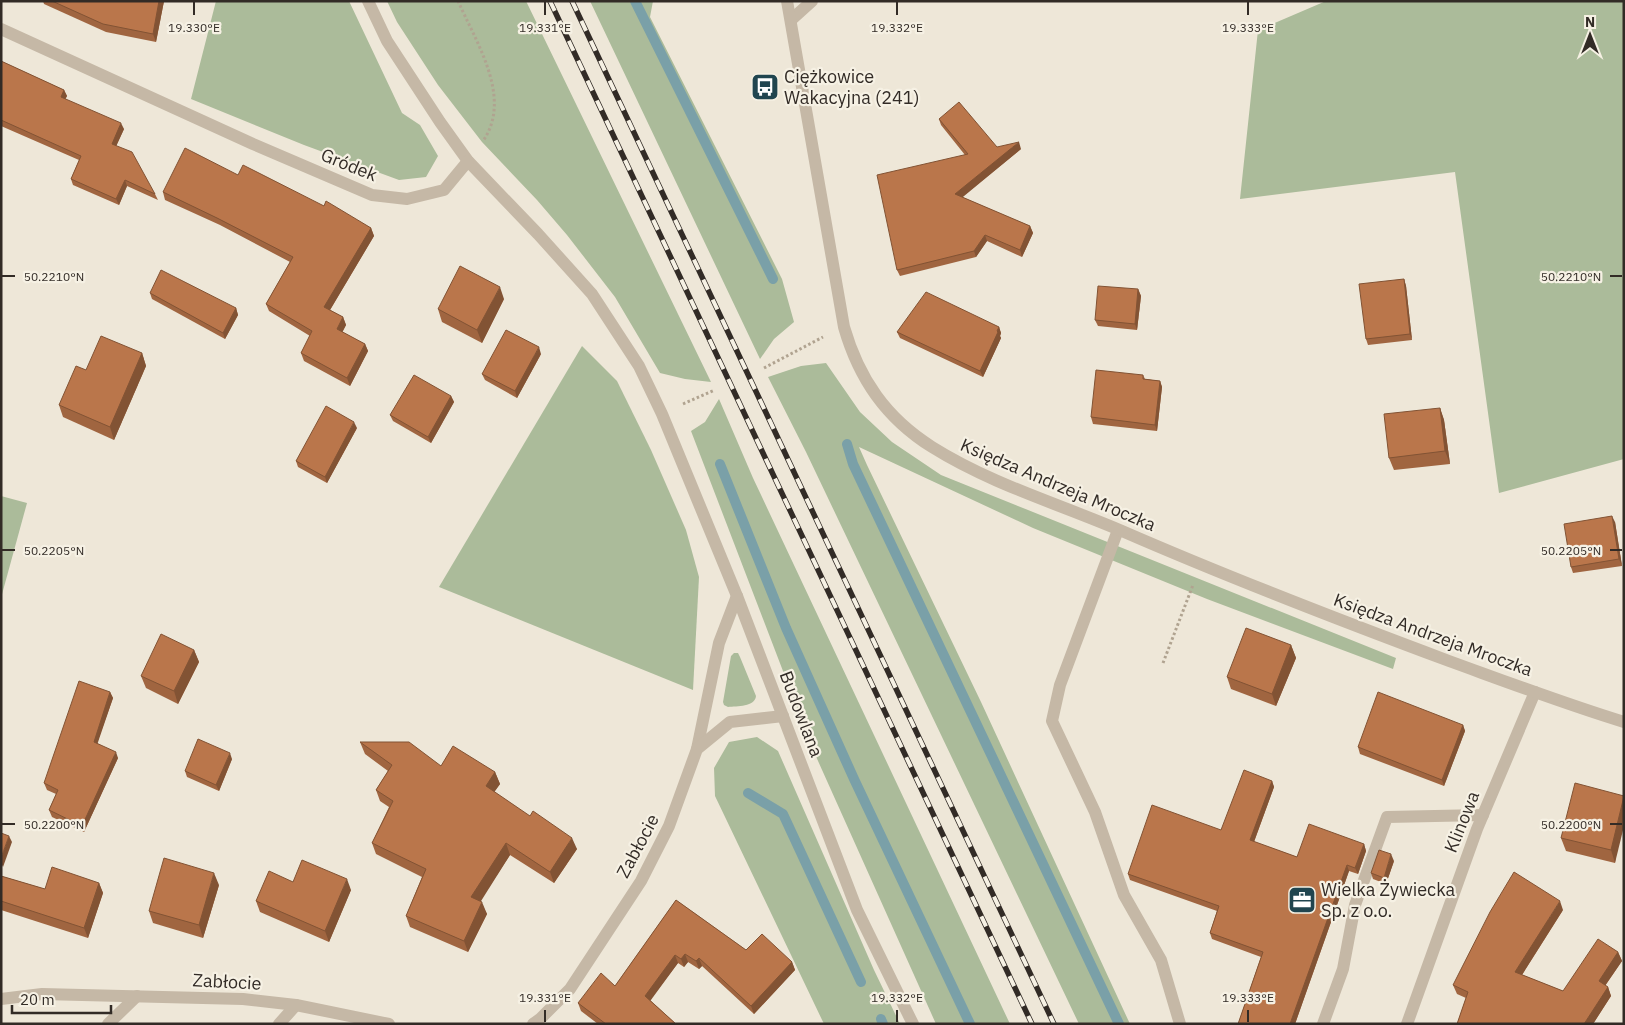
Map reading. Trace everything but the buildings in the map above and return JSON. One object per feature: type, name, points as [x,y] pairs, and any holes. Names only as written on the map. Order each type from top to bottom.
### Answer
[{"type":"street","points":[[368,1],[387,41],[468,161]]},
{"type":"street","name":"Księdza Andrzeja Mroczka","points":[[787,1],[844,327],[850,348],[862,374],[877,398],[903,424],[931,447],[1003,484],[1118,530],[1201,566],[1374,633],[1535,692],[1624,722]]},
{"type":"street","points":[[791,20],[812,1]]},
{"type":"street","name":"Gródek","points":[[1,29],[253,144],[372,195],[407,199],[444,190],[468,161]]},
{"type":"street","name":"Budowlana","points":[[468,161],[592,294],[639,366],[662,414],[737,596],[857,910],[913,1024]]},
{"type":"street","points":[[1118,530],[1060,685],[1052,721],[1095,812],[1124,896],[1161,960],[1180,1024]]},
{"type":"street","name":"Zabłocie","points":[[533,1024],[570,989],[641,881],[669,826],[697,749],[719,644],[737,596]]},
{"type":"street","name":"Klinowa","points":[[1407,1024],[1483,815],[1535,692]]},
{"type":"street","points":[[697,749],[730,722],[783,716]]},
{"type":"street","points":[[1323,1024],[1343,969],[1355,905],[1387,817],[1483,815]]},
{"type":"street","name":"Zabłocie","points":[[1,999],[42,994],[243,999],[296,1004],[389,1024]]},
{"type":"street","points":[[108,1024],[137,996]]},
{"type":"street","points":[[279,1024],[296,1004]]},
{"type":"path","points":[[458,1],[491,74],[496,110],[489,132],[468,161]]},
{"type":"path","points":[[764,368],[844,327]]},
{"type":"path","points":[[682,405],[714,390]]},
{"type":"path","points":[[1163,663],[1201,566]]},
{"type":"green space","points":[[216,1],[349,1],[402,113],[420,125],[438,156],[426,177],[399,180],[304,145],[191,99]]},
{"type":"green space","points":[[387,1],[526,1],[711,382],[685,379],[660,373],[615,297],[567,235],[482,142],[438,85],[397,22]]},
{"type":"green space","points":[[590,1],[653,1],[650,17],[782,279],[794,322],[774,339],[760,359]]},
{"type":"green space","points":[[1326,1],[1624,1],[1624,459],[1499,493],[1455,172],[1240,199],[1258,30]]},
{"type":"green space","points":[[582,346],[617,381],[651,450],[686,530],[699,577],[693,690],[439,587]]},
{"type":"green space","points":[[826,363],[860,412],[892,442],[941,475],[1396,658],[1393,669],[1207,599],[1033,528],[859,447],[981,702],[1130,1024],[1079,1024],[806,452],[768,377],[801,366]]},
{"type":"green space","points":[[719,399],[753,478],[1010,1024],[936,1024],[814,752],[691,431],[705,422]]},
{"type":"green space","points":[[1,496],[27,503],[1,598]]},
{"type":"green space","points":[[734,653],[738,653],[756,696],[755,700],[749,704],[728,707],[723,702],[731,656]]},
{"type":"green space","points":[[757,737],[778,751],[874,970],[900,1024],[824,1024],[715,796],[714,768],[729,742]]},
{"type":"waterway","points":[[635,1],[773,279]]},
{"type":"waterway","points":[[847,444],[853,464],[1119,1024]]},
{"type":"waterway","points":[[720,464],[786,628],[854,779],[970,1024]]},
{"type":"waterway","points":[[748,793],[783,814],[861,982]]},
{"type":"waterway","points":[[881,1019],[883,1024]]},
{"type":"railway","points":[[550,1],[1032,1024]]},
{"type":"railway","points":[[572,1],[1054,1024]]},
{"type":"place","name":"Ciężkowice Wakacyjna (241)","points":[[765,87]]},
{"type":"place","name":"Wielka Żywiecka Sp. z o.o.","points":[[1302,900]]}]
